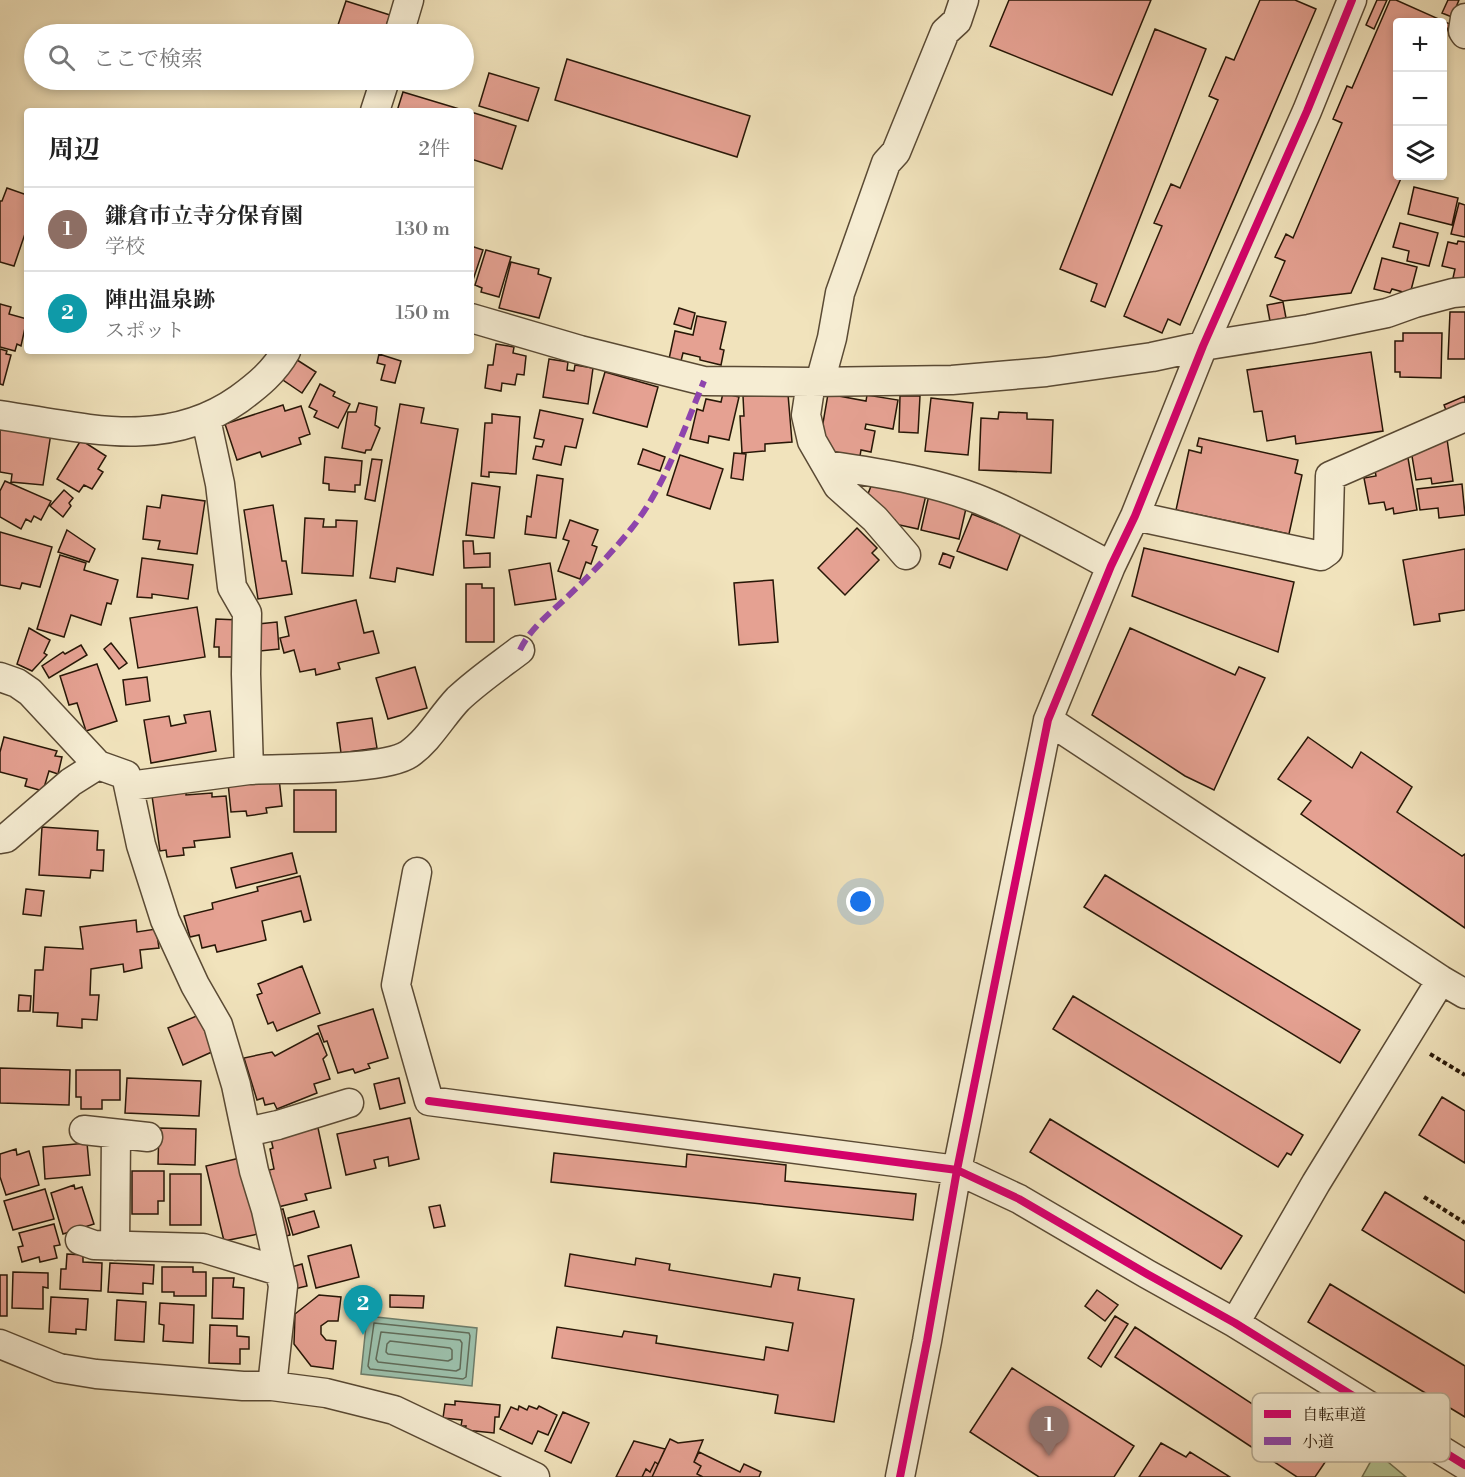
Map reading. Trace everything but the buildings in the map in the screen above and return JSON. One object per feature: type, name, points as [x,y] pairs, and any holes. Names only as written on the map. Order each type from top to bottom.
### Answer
[{"type":"street","points":[[402,24],[409,0]]},
{"type":"street","points":[[900,1477],[957,1170],[1048,720],[1111,566],[1135,516],[1203,346],[1307,111],[1352,0]]},
{"type":"street","points":[[906,555],[875,519],[838,486],[812,441],[806,415],[815,382],[832,338],[840,293],[886,163],[896,152],[945,32],[960,11]]},
{"type":"street","points":[[1465,18],[1463,31],[1465,34]]},
{"type":"street","points":[[376,108],[382,90]]},
{"type":"street","points":[[474,319],[580,350],[704,381],[986,379],[1152,357],[1203,346],[1309,329],[1387,314],[1415,303],[1465,292]]},
{"type":"street","points":[[0,415],[97,429],[147,432],[181,428],[230,405],[258,385],[278,366],[284,354]]},
{"type":"street","points":[[1135,516],[1322,556],[1328,551],[1330,476],[1465,417]]},
{"type":"street","points":[[206,418],[220,484],[232,587],[247,613],[249,770]]},
{"type":"street","points":[[826,465],[884,475],[964,494],[991,504],[1111,566]]},
{"type":"street","points":[[129,786],[249,770],[389,762],[407,755],[422,743],[457,700],[520,650]]},
{"type":"street","points":[[0,677],[17,683],[30,692],[98,765],[126,775],[141,845],[165,920],[195,985],[218,1025],[236,1085],[254,1171],[266,1210],[283,1286],[272,1386]]},
{"type":"street","points":[[1048,720],[1453,987],[1405,1039],[1316,1183],[1234,1323]]},
{"type":"street","points":[[0,839],[6,838],[71,782],[98,765]]},
{"type":"street","points":[[417,872],[396,985],[429,1101],[957,1170],[1019,1199],[1234,1323],[1348,1393]]},
{"type":"street","points":[[247,1132],[278,1125],[348,1103]]},
{"type":"street","points":[[84,1130],[148,1137]]},
{"type":"street","points":[[115,1246],[116,1135]]},
{"type":"street","points":[[80,1240],[94,1245],[203,1248],[279,1271]]},
{"type":"street","points":[[0,1344],[59,1368],[96,1374],[243,1386],[272,1386],[326,1393],[394,1410],[535,1477]]},
{"type":"street","points":[[1450,1456],[1465,1465]]},
{"type":"path","points":[[1405,1039],[1465,1075]]},
{"type":"path","points":[[1424,1197],[1465,1223]]},
{"type":"shaded area","points":[[1370,1462],[1388,1462],[1406,1477],[1362,1477]]},
{"type":"water","points":[[367,1316],[477,1328],[472,1386],[361,1374]]},
{"type":"marked path","points":[[520,650],[534,629],[607,556],[643,513],[664,477],[704,381]]},
{"type":"cycle path","points":[[900,1477],[957,1170],[1048,720],[1111,566],[1135,516],[1203,346],[1307,111],[1352,0]]},
{"type":"cycle path","points":[[429,1101],[957,1170],[1019,1199],[1235,1323],[1348,1393]]},
{"type":"cycle path","points":[[1450,1456],[1465,1465]]},
{"type":"place","name":"陣出温泉跡","points":[[363,1335]]},
{"type":"place","name":"鎌倉市立寺分保育園","points":[[1049,1456]]}]
